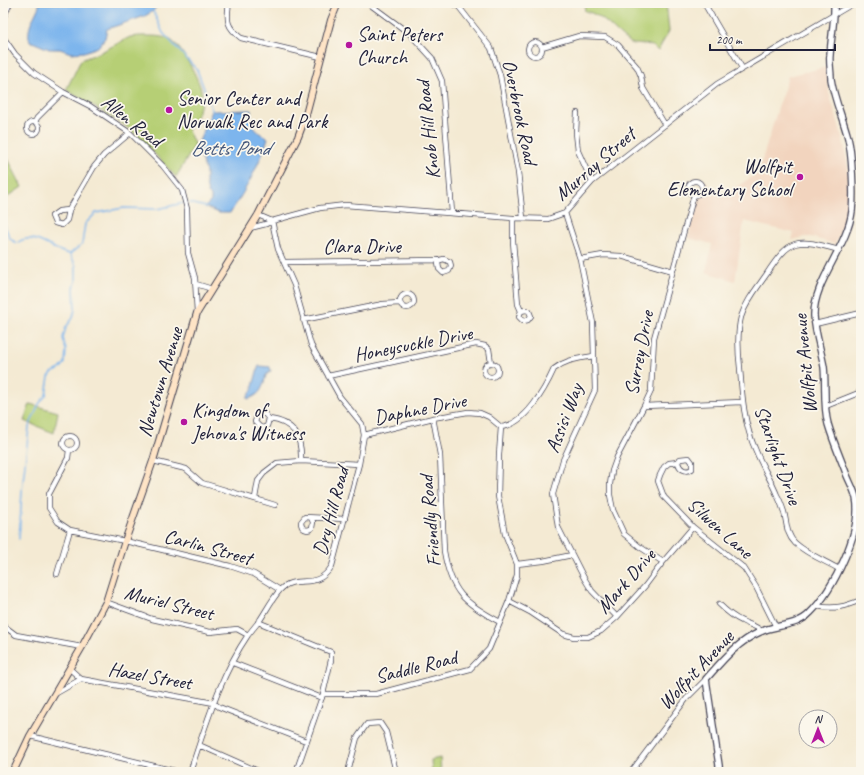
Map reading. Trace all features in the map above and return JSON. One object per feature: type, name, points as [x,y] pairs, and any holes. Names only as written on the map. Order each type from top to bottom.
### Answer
[{"type":"main road","name":"Newtown Avenue","points":[[13,772],[30,736],[70,669],[106,602],[125,541],[153,461],[197,313],[258,215],[300,131],[305,118],[331,20],[338,3]]},
{"type":"street","points":[[3,18],[10,3]]},
{"type":"street","points":[[229,3],[227,19],[229,27],[241,38],[321,58]]},
{"type":"street","name":"Knob Hill Road","points":[[368,3],[410,34],[432,58],[442,81],[452,213]]},
{"type":"street","name":"Overbrook Road","points":[[453,3],[459,7],[491,48],[500,75],[518,172],[523,218]]},
{"type":"street","points":[[704,3],[742,68]]},
{"type":"street","name":"Wolfpit Avenue","points":[[631,772],[687,698],[738,645],[761,631],[790,624],[801,620],[810,614],[817,606],[839,569],[854,533],[857,518],[857,505],[829,428],[826,406],[824,366],[814,324],[816,299],[839,250],[851,218],[853,196],[849,143],[834,96],[831,80],[830,56],[835,16],[834,3]]},
{"type":"street","name":"Murray Street","points":[[250,228],[320,208],[344,205],[513,218],[548,219],[565,213],[592,182],[717,84],[742,68],[835,16],[854,3]]},
{"type":"street","points":[[542,47],[579,36],[605,37],[618,45],[637,67],[641,76],[643,88],[665,125]]},
{"type":"street","name":"Allen Road","points":[[3,37],[15,54],[34,73],[62,92],[90,106],[130,133],[163,166],[182,190],[188,209],[188,253],[196,284],[197,313]]},
{"type":"street","points":[[35,122],[62,92]]},
{"type":"street","points":[[577,113],[576,133],[578,151],[592,182]]},
{"type":"street","points":[[69,210],[94,167],[104,155],[130,133]]},
{"type":"street","name":"Surrey Drive","points":[[663,562],[640,547],[624,534],[613,510],[610,496],[612,471],[616,457],[651,391],[654,338],[694,195]]},
{"type":"street","name":"Assisi Way","points":[[565,213],[580,259],[593,323],[595,390],[563,460],[553,494],[558,526],[572,555],[592,591],[617,617]]},
{"type":"street","points":[[258,215],[272,221],[278,249],[294,285],[311,345],[340,396],[362,424],[364,435]]},
{"type":"street","points":[[513,218],[514,256],[518,304],[521,311]]},
{"type":"street","name":"Starlight Drive","points":[[839,250],[807,242],[789,246],[780,254],[752,295],[742,316],[738,338],[742,402],[748,430],[755,450],[778,496],[784,513],[787,531],[795,543],[839,569]]},
{"type":"street","points":[[580,259],[603,255],[621,256],[673,271]]},
{"type":"street","name":"Clara Drive","points":[[284,262],[440,260]]},
{"type":"street","points":[[196,284],[212,289]]},
{"type":"street","points":[[303,320],[383,304],[400,303]]},
{"type":"street","points":[[814,324],[861,313]]},
{"type":"street","name":"Honeysuckle Drive","points":[[328,376],[476,344],[486,346],[489,349],[491,363]]},
{"type":"street","points":[[572,555],[543,562],[517,564],[504,534],[498,496],[501,426],[508,426],[527,412],[554,370],[559,365],[566,361],[593,356]]},
{"type":"street","points":[[826,406],[861,392]]},
{"type":"street","points":[[644,406],[742,402]]},
{"type":"street","name":"Daphne Drive","points":[[364,435],[433,418],[468,412],[480,413],[501,426]]},
{"type":"street","name":"Friendly Road","points":[[433,418],[440,461],[444,551],[451,580],[468,602],[481,612],[500,622]]},
{"type":"street","points":[[269,419],[280,420],[294,431],[300,442],[301,461]]},
{"type":"street","name":"Dry Hill Road","points":[[280,590],[288,584],[319,580],[326,575],[332,566],[359,464],[364,435]]},
{"type":"street","points":[[57,574],[70,530],[58,522],[49,508],[48,494],[68,458],[69,450]]},
{"type":"street","points":[[153,461],[186,469],[202,483],[275,505]]},
{"type":"street","points":[[255,498],[258,481],[271,466],[278,463],[301,461],[359,464]]},
{"type":"street","name":"Silwen Lane","points":[[678,462],[669,463],[664,467],[660,475],[658,481],[660,490],[664,497],[693,527],[744,568],[753,581],[776,627]]},
{"type":"street","points":[[311,518],[345,519]]},
{"type":"street","name":"Mark Drive","points":[[509,601],[530,612],[563,634],[574,637],[588,637],[601,631],[617,617],[645,586],[693,527]]},
{"type":"street","name":"Carlin Street","points":[[70,530],[125,541],[230,566],[254,574],[280,590]]},
{"type":"street","name":"Saddle Road","points":[[323,696],[376,694],[470,669],[489,649],[509,601],[517,575],[517,564]]},
{"type":"street","points":[[190,772],[214,703],[232,662],[248,635],[280,590]]},
{"type":"street","points":[[817,606],[840,608],[861,600]]},
{"type":"street","name":"Muriel Street","points":[[106,602],[152,619],[210,632],[237,629],[248,635]]},
{"type":"street","points":[[719,604],[731,614],[742,621],[758,627],[761,631]]},
{"type":"street","points":[[258,622],[331,652],[331,660],[323,696],[296,772]]},
{"type":"street","points":[[3,623],[4,626],[16,635],[82,647]]},
{"type":"street","points":[[232,662],[323,696]]},
{"type":"street","name":"Hazel Street","points":[[70,669],[81,679],[214,703],[219,707],[306,741]]},
{"type":"street","name":"Hazel Street","points":[[55,694],[81,679]]},
{"type":"street","points":[[706,679],[720,772]]},
{"type":"street","points":[[348,772],[358,738],[367,724],[380,723],[386,732],[396,772]]},
{"type":"street","points":[[30,736],[179,772]]},
{"type":"street","points":[[199,745],[260,772]]},
{"type":"shaded area","name":"Wolfpit Elementary School","points":[[827,67],[829,93],[839,125],[848,167],[847,217],[835,244],[811,237],[792,240],[794,233],[744,221],[735,281],[706,272],[712,244],[688,238],[700,198],[705,192],[706,181],[714,193],[730,191],[758,173],[788,76]]},
{"type":"green space","points":[[584,3],[666,3],[669,31],[658,51],[651,45],[633,44],[598,16],[585,11]]},
{"type":"green space","points":[[130,37],[161,37],[172,41],[187,59],[196,76],[201,91],[202,97],[200,106],[188,131],[195,145],[176,177],[139,137],[122,123],[66,90],[81,60],[101,52]]},
{"type":"green space","points":[[3,149],[22,187],[3,200]]},
{"type":"green space","points":[[30,404],[58,412],[54,433],[24,421]]},
{"type":"green space","points":[[440,758],[441,772],[432,772],[431,760]]},
{"type":"water","points":[[39,3],[160,3],[153,11],[145,16],[107,29],[105,38],[98,47],[84,52],[71,53],[60,49],[49,49],[30,41],[29,32]]},
{"type":"water","name":"Betts Pond","points":[[251,110],[254,127],[259,133],[268,138],[256,168],[236,204],[230,213],[219,213],[205,207],[211,201],[211,196],[208,193],[206,172],[197,146],[212,111]]},
{"type":"water","points":[[259,366],[270,367],[271,371],[266,375],[259,393],[248,399],[248,396],[252,390]]},
{"type":"waterway","points":[[153,11],[163,33],[197,70],[213,113]]},
{"type":"waterway","points":[[70,254],[82,244],[85,224],[96,213],[124,208],[158,209],[183,203]]},
{"type":"waterway","points":[[190,203],[206,207]]},
{"type":"waterway","points":[[3,222],[9,237],[14,242],[17,243],[30,239],[36,240],[70,254]]},
{"type":"waterway","points":[[19,539],[22,491],[29,427],[39,404],[46,395],[49,377],[52,373],[60,369],[65,363],[66,350],[63,338],[66,327],[73,318],[75,309],[74,288],[76,281],[76,266],[70,254]]},
{"type":"place","name":"Saint Peters Church","points":[[349,45]]},
{"type":"place","name":"Senior Center and Norwalk Rec and Park","points":[[169,110]]},
{"type":"place","name":"Wolfpit Elementary School","points":[[800,177]]},
{"type":"place","name":"Kingdom of Jehova's Witness","points":[[184,422]]}]
